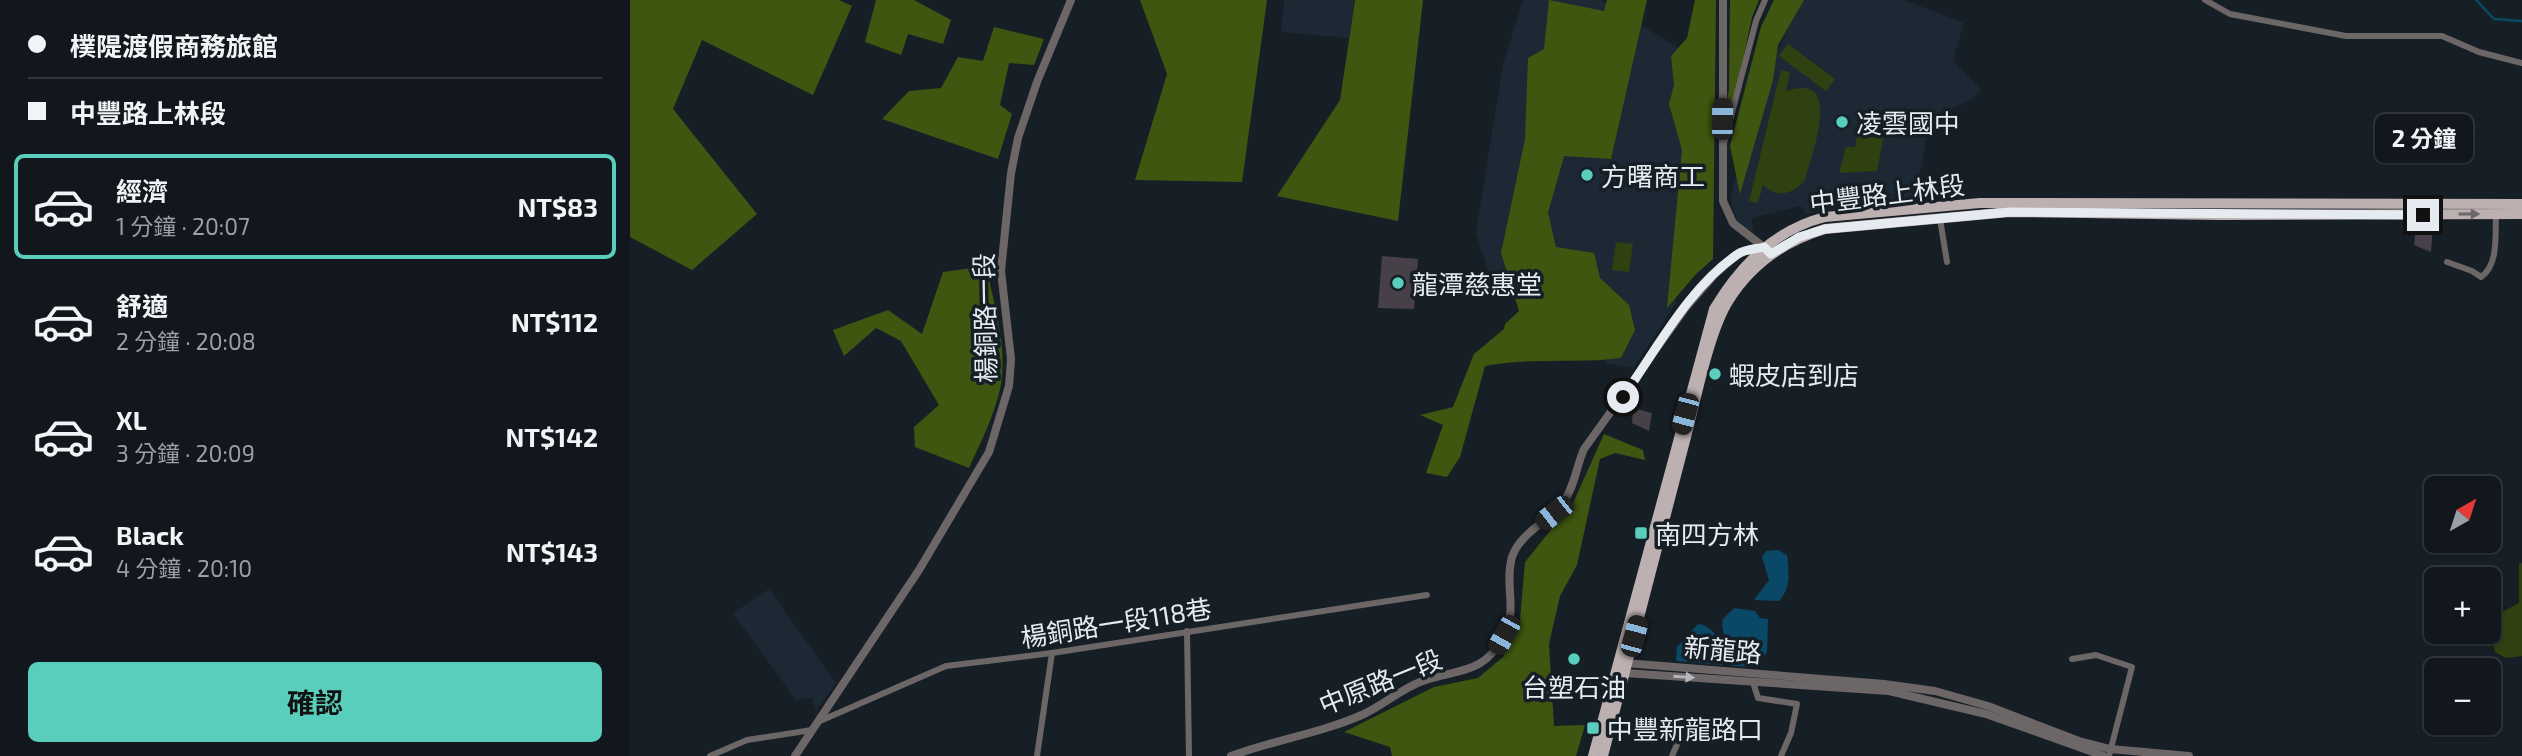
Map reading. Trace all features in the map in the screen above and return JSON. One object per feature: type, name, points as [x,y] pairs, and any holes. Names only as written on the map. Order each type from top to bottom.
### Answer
[{"type":"main road","name":"中豐路上林段","points":[[1603,756],[1711,319],[1724,292],[1768,251],[1804,223],[1825,217],[1980,203],[2522,204]]},
{"type":"main road","name":"中豐路上林段","points":[[1768,251],[1825,229],[2010,212],[2221,215],[2522,214]]},
{"type":"main road","name":"中豐路上林段","points":[[1593,756],[1623,668]]},
{"type":"street","name":"楊銅路一段","points":[[795,756],[919,570],[989,452],[1009,386],[1011,359],[1001,271],[1011,173],[1018,138],[1037,82],[1071,0]]},
{"type":"street","points":[[1723,0],[1723,201],[1726,212],[1743,233],[1768,251]]},
{"type":"street","points":[[1724,145],[1756,21],[1765,0]]},
{"type":"street","points":[[2205,0],[2230,14],[2346,36],[2442,36],[2479,52],[2522,64]]},
{"type":"street","points":[[2446,262],[2472,271],[2481,278],[2484,276],[2492,265],[2496,214]]},
{"type":"street","points":[[1940,219],[1947,262]]},
{"type":"street","name":"中原路一段","points":[[1231,756],[1363,715],[1419,682],[1475,668],[1494,653],[1510,622],[1512,557],[1519,545],[1564,500],[1575,480],[1584,449],[1687,306],[1715,274],[1741,252],[1768,251]]},
{"type":"street","name":"楊銅路一段118巷","points":[[820,721],[946,666],[1052,653],[1427,595]]},
{"type":"street","points":[[1187,631],[1189,756]]},
{"type":"street","points":[[1037,756],[1052,653]]},
{"type":"street","points":[[2072,659],[2096,656],[2132,667],[2107,754]]},
{"type":"street","name":"新龍路","points":[[1623,668],[1753,682],[1889,691],[1986,714],[2107,754],[2189,756]]},
{"type":"street","name":"新龍路","points":[[1623,668],[1884,684],[1935,691],[1988,706],[2107,754]]},
{"type":"street","points":[[1753,682],[1758,698],[1797,704],[1791,733],[1781,756]]},
{"type":"street","points":[[1672,756],[1685,726]]},
{"type":"street","points":[[710,756],[747,740],[812,730]]},
{"type":"shaded area","points":[[1284,0],[1354,0],[1349,38],[1281,32]]},
{"type":"shaded area","name":"方曙商工","points":[[1523,0],[1601,0],[1678,48],[1696,117],[1676,269],[1676,303],[1633,368],[1607,363],[1591,337],[1565,274],[1489,273],[1476,233],[1503,65]]},
{"type":"shaded area","name":"凌雲國中","points":[[1800,0],[1904,0],[1964,23],[1953,61],[1981,89],[1971,100],[1940,113],[1928,131],[1915,201],[1844,207],[1806,214],[1801,206],[1751,218],[1754,234],[1737,220],[1730,199],[1752,111]]},
{"type":"shaded area","points":[[769,589],[836,683],[816,711],[812,698],[796,700],[733,613]]},
{"type":"green space","points":[[630,0],[839,0],[852,6],[813,95],[702,40],[673,109],[757,214],[692,270],[630,237]]},
{"type":"green space","points":[[876,0],[914,0],[951,20],[943,44],[908,34],[901,55],[865,42]]},
{"type":"green space","points":[[1140,0],[1267,0],[1242,182],[1135,180],[1167,74]]},
{"type":"green space","points":[[1355,0],[1423,0],[1398,221],[1277,196],[1340,100]]},
{"type":"green space","points":[[1549,0],[1604,11],[1607,0],[1647,0],[1611,159],[1564,156],[1548,213],[1556,247],[1594,253],[1600,278],[1629,305],[1635,330],[1621,358],[1485,366],[1460,457],[1447,477],[1426,473],[1443,425],[1420,415],[1453,407],[1474,354],[1504,329],[1505,324],[1519,311],[1501,253],[1525,139],[1528,58],[1544,49]]},
{"type":"green space","points":[[1695,0],[1716,0],[1713,259],[1696,274],[1667,308],[1682,150],[1669,104],[1674,85],[1671,56],[1687,38]]},
{"type":"green space","points":[[1730,0],[1759,0],[1752,17],[1731,117],[1727,121],[1724,115],[1729,90]]},
{"type":"green space","points":[[1774,0],[1804,0],[1778,45],[1773,80],[1740,194],[1730,146],[1761,27]]},
{"type":"green space","points":[[994,27],[1044,39],[1034,65],[1009,63],[1000,105],[1012,114],[998,159],[882,119],[909,91],[941,88],[958,57],[983,61]]},
{"type":"green space","points":[[1788,44],[1835,79],[1826,91],[1779,56]]},
{"type":"green space","points":[[1781,70],[1790,72],[1786,91],[1804,88],[1815,93],[1820,104],[1820,119],[1805,180],[1785,193],[1774,192],[1763,185],[1758,203],[1749,201]]},
{"type":"green space","points":[[1859,127],[1885,129],[1877,171],[1839,173],[1846,147],[1855,147]]},
{"type":"green space","points":[[1616,242],[1633,244],[1629,272],[1612,270]]},
{"type":"green space","points":[[986,266],[1001,336],[1002,377],[993,412],[969,468],[915,447],[914,427],[939,405],[901,341],[876,328],[844,356],[833,330],[888,310],[922,334],[943,272]]},
{"type":"green space","points":[[1604,434],[1643,450],[1645,460],[1615,453],[1600,459],[1577,565],[1560,596],[1549,644],[1554,726],[1585,725],[1576,756],[1392,756],[1390,747],[1344,732],[1434,687],[1478,678],[1503,657],[1520,620],[1525,562],[1574,501]]},
{"type":"green space","points":[[2522,563],[2522,656],[2506,658],[2495,652],[2493,644],[2501,644],[2501,613],[2519,603],[2519,564]]},
{"type":"water","points":[[1778,550],[1787,555],[1789,574],[1786,591],[1779,601],[1754,600],[1769,580],[1762,557],[1766,551]]},
{"type":"water","points":[[1734,608],[1755,611],[1760,618],[1768,619],[1767,652],[1757,667],[1731,666],[1722,626],[1723,619]]},
{"type":"water","points":[[1698,624],[1710,629],[1718,639],[1722,665],[1676,661],[1677,647]]},
{"type":"building","points":[[2416,225],[2433,226],[2431,252],[2414,245]]},
{"type":"building","name":"龍潭慈惠堂","points":[[1382,256],[1418,259],[1414,309],[1378,308]]},
{"type":"building","points":[[1633,408],[1652,413],[1649,431],[1632,423]]},
{"type":"waterway","points":[[2476,0],[2494,19],[2522,21]]},
{"type":"place","name":"凌雲國中","points":[[1842,122]]},
{"type":"place","name":"方曙商工","points":[[1587,175]]},
{"type":"place","name":"龍潭慈惠堂","points":[[1398,283]]},
{"type":"place","name":"蝦皮店到店","points":[[1715,374]]},
{"type":"place","name":"南四方林","points":[[1641,533]]},
{"type":"place","name":"台塑石油","points":[[1574,659]]},
{"type":"place","name":"中豐新龍路口","points":[[1593,728]]},
{"type":"route","points":[[1623,397],[1687,306],[1715,274],[1741,252],[1764,247],[1771,254],[1799,237],[1825,229],[2010,212],[2423,215]]}]
